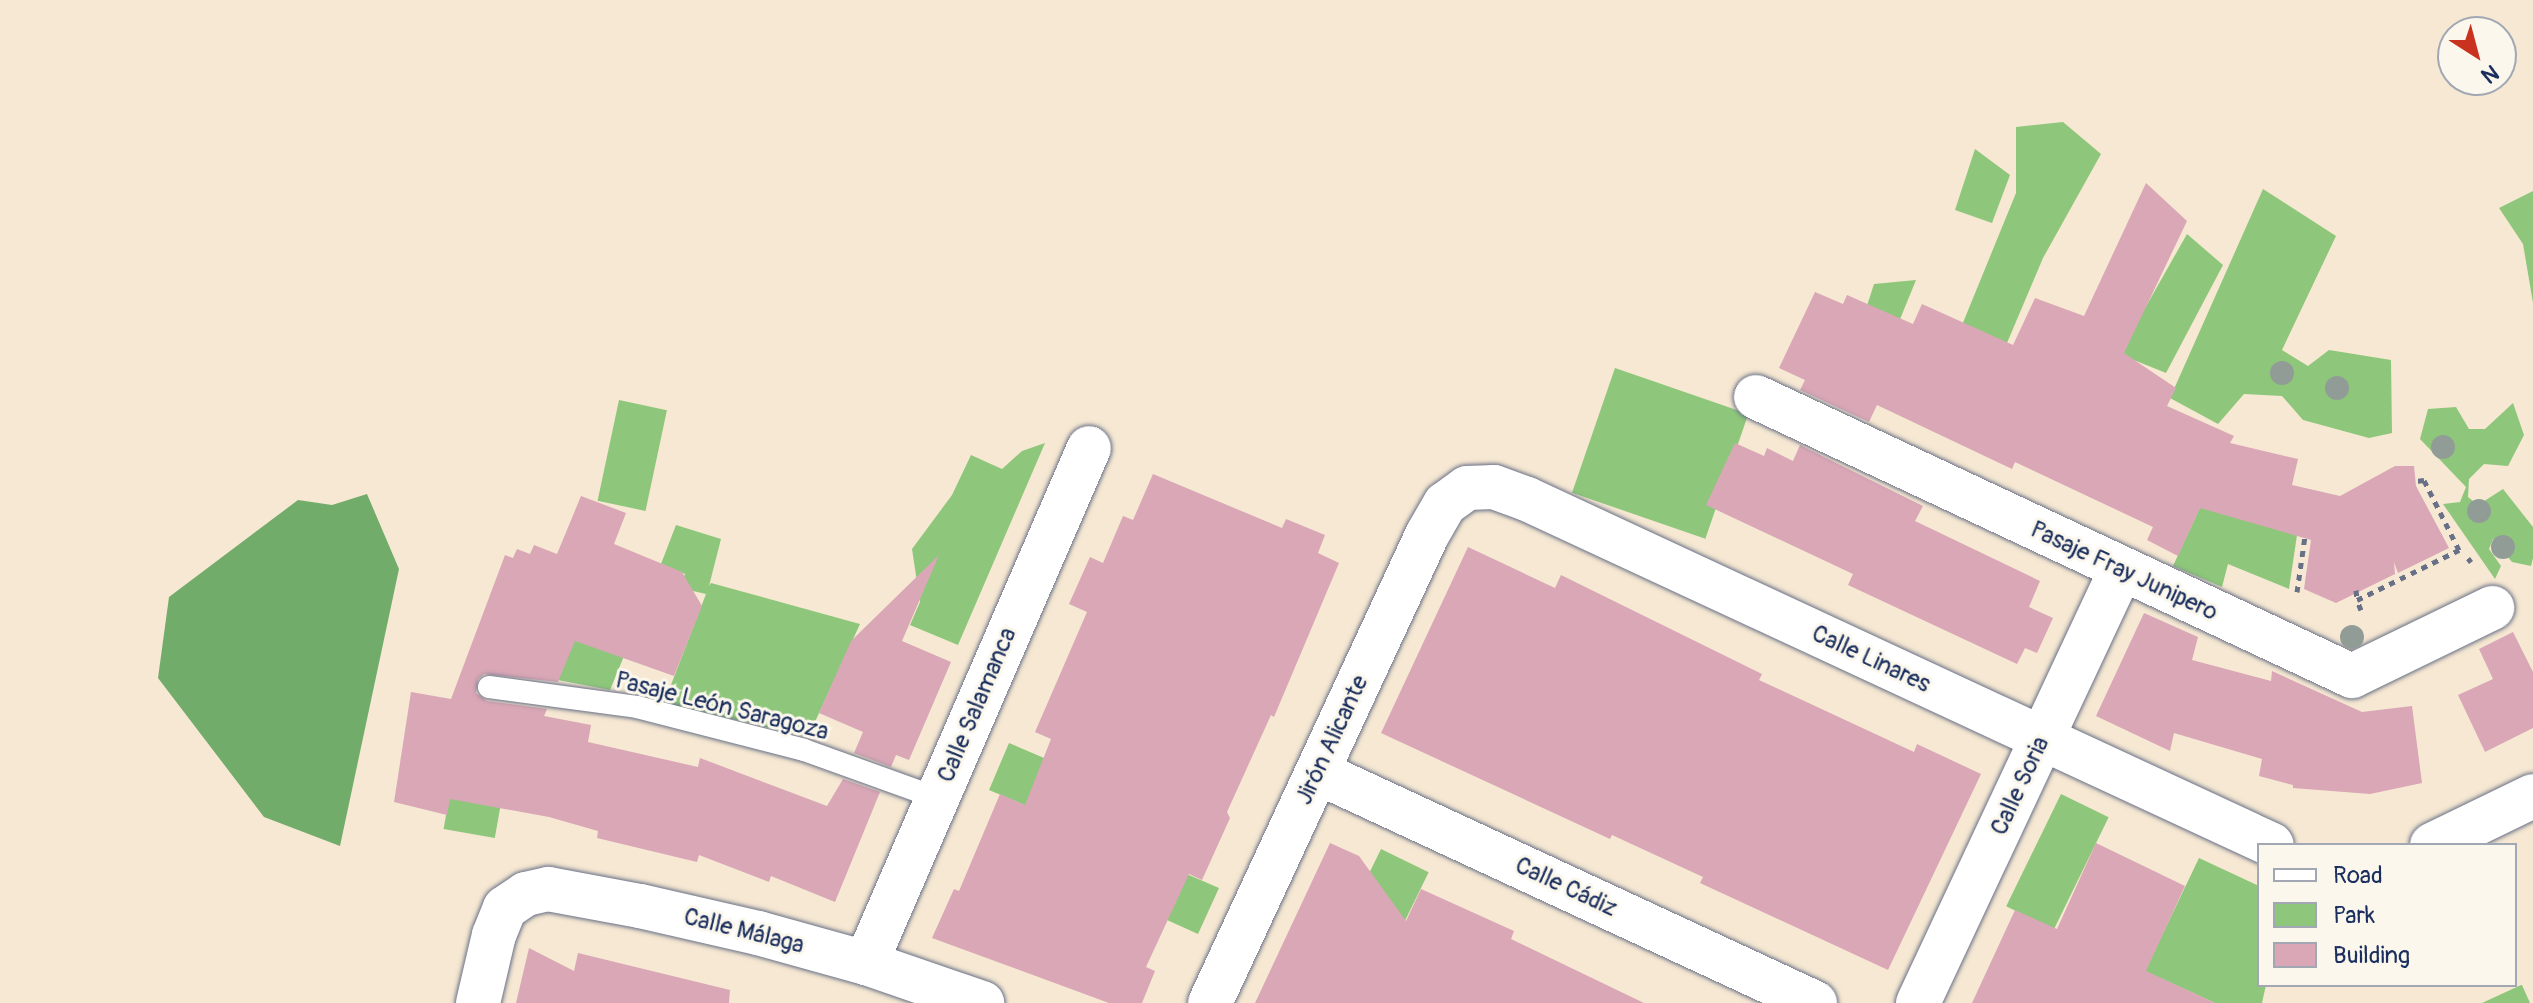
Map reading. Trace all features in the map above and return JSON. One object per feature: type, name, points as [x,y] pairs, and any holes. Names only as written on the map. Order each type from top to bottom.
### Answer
[{"type":"street","name":"Pasaje Fray Junipero","points":[[1756,397],[2352,676],[2492,608]]},
{"type":"street","name":"Calle Salamanca","points":[[866,963],[1089,448]]},
{"type":"street","name":"Calle Linares","points":[[1467,488],[1494,487],[1527,499],[2268,843]]},
{"type":"street","name":"Jirón Alicante","points":[[1210,1003],[1427,535],[1445,504],[1467,488]]},
{"type":"street","name":"Calle Soria","points":[[1918,1003],[2121,570]]},
{"type":"street","name":"Calle Cádiz","points":[[1317,772],[1815,1003]]},
{"type":"street","points":[[2436,843],[2533,796]]},
{"type":"street","name":"Calle Málaga","points":[[478,1003],[494,935],[505,908],[526,894],[548,889],[655,909],[866,963],[982,1003]]},
{"type":"lane","name":"Pasaje León Saragoza","points":[[489,687],[637,707],[804,750],[937,798]]},
{"type":"path","points":[[2357,600],[2459,550],[2424,480],[2416,481]]},
{"type":"path","points":[[2297,592],[2305,536]]},
{"type":"path","points":[[2356,590],[2361,610]]},
{"type":"green space","points":[[2063,122],[2101,154],[2043,258],[2004,350],[1960,330],[2016,193],[2016,127]]},
{"type":"green space","points":[[1975,149],[2010,175],[1992,223],[1955,210]]},
{"type":"green space","points":[[2263,189],[2336,236],[2282,350],[2308,366],[2329,350],[2391,360],[2392,433],[2369,438],[2303,420],[2282,396],[2244,394],[2218,424],[2170,398]]},
{"type":"green space","points":[[2533,191],[2533,303],[2523,244],[2499,208]]},
{"type":"green space","points":[[2187,234],[2223,265],[2166,373],[2119,354]]},
{"type":"green space","points":[[1916,280],[1896,329],[1864,315],[1874,284]]},
{"type":"green space","points":[[1615,368],[1748,414],[1705,539],[1572,493]]},
{"type":"green space","points":[[619,400],[667,410],[646,511],[598,501]]},
{"type":"green space","points":[[2513,403],[2524,435],[2508,466],[2484,464],[2469,479],[2468,497],[2478,505],[2503,489],[2533,527],[2531,566],[2512,562],[2493,539],[2489,549],[2501,566],[2495,579],[2443,504],[2460,502],[2466,487],[2420,439],[2428,409],[2456,407],[2469,429],[2485,429]]},
{"type":"green space","points":[[1045,443],[958,645],[910,625],[920,602],[912,549],[952,495],[971,455],[1002,469],[1022,451]]},
{"type":"green space","points":[[2230,443],[2297,535],[2289,589],[2228,564],[2222,587],[2173,566]]},
{"type":"green space","points":[[367,494],[399,569],[340,846],[264,817],[158,678],[169,597],[298,500],[332,505]]},
{"type":"green space","points":[[676,525],[721,539],[709,586],[711,583],[860,624],[808,737],[664,703],[706,594],[680,588],[685,574],[662,564],[610,690],[558,680],[608,557],[661,564]]},
{"type":"green space","points":[[466,702],[517,711],[495,838],[444,829]]},
{"type":"green space","points":[[1009,743],[1121,791],[1101,837],[1219,888],[1198,934],[1167,920],[1100,837],[989,790]]},
{"type":"green space","points":[[2061,794],[2109,817],[2054,930],[2006,906]]},
{"type":"green space","points":[[1381,849],[1429,872],[1373,985],[1326,962]]},
{"type":"green space","points":[[2199,858],[2257,885],[2257,987],[2266,987],[2262,1003],[2215,1003],[2145,971]]},
{"type":"green space","points":[[2521,985],[2530,1003],[2482,1003],[2517,987]]},
{"type":"building","points":[[2146,183],[2187,221],[2124,353],[2176,388],[2167,406],[2234,436],[2230,443],[2298,459],[2292,485],[2340,496],[2395,466],[2414,466],[2416,486],[2449,548],[2398,573],[2394,562],[2395,574],[2336,603],[2304,589],[2311,540],[2200,508],[2178,556],[2147,540],[2153,527],[2015,462],[2012,469],[1877,405],[1869,422],[1800,390],[1805,380],[1779,368],[1815,292],[1843,304],[1847,295],[1913,324],[1922,304],[2013,345],[2035,298],[2084,316]]},
{"type":"building","points":[[1735,443],[1764,456],[1767,448],[1793,461],[1800,445],[1923,506],[1915,521],[2040,581],[2029,607],[2053,618],[2037,653],[2025,648],[2017,664],[1848,585],[1853,574],[1706,505]]},
{"type":"building","points":[[1153,474],[1282,528],[1286,519],[1325,535],[1318,553],[1339,563],[1274,717],[1271,715],[1227,812],[1230,818],[1202,880],[1189,874],[1146,967],[1155,971],[1142,1003],[1109,1003],[932,938],[954,889],[959,891],[1000,794],[1025,805],[1051,739],[1035,732],[1087,612],[1069,604],[1090,557],[1103,563],[1123,516],[1133,520]]},
{"type":"building","points":[[581,496],[626,513],[614,544],[682,572],[702,606],[674,676],[575,641],[558,682],[484,674],[478,679],[476,693],[487,701],[547,709],[544,716],[591,725],[588,742],[698,767],[700,758],[827,806],[843,779],[880,792],[835,902],[771,876],[769,882],[699,855],[697,862],[597,838],[598,831],[549,817],[450,799],[447,815],[394,802],[411,692],[451,699],[505,555],[513,558],[517,549],[530,554],[534,545],[557,554]]},
{"type":"building","points":[[1468,547],[1555,588],[1561,575],[1762,674],[1759,680],[1914,752],[1917,744],[1981,774],[1888,970],[1700,883],[1703,877],[1612,835],[1610,839],[1381,733]]},
{"type":"building","points":[[939,555],[902,641],[951,662],[909,760],[896,755],[891,767],[854,753],[863,732],[819,713],[851,641]]},
{"type":"building","points":[[2144,613],[2198,637],[2192,660],[2271,681],[2272,671],[2362,712],[2412,706],[2422,783],[2370,794],[2293,788],[2293,785],[2259,776],[2262,759],[2174,733],[2170,751],[2096,716]]},
{"type":"building","points":[[2513,632],[2533,672],[2533,728],[2485,752],[2458,695],[2493,679],[2479,649]]},
{"type":"building","points":[[1330,843],[1359,856],[1406,921],[1421,889],[1514,931],[1511,939],[1644,1003],[1255,1003]]},
{"type":"building","points":[[2096,843],[2185,886],[2146,971],[2215,1003],[1972,1003],[2015,910],[2057,929]]},
{"type":"building","points":[[529,948],[574,971],[578,953],[730,990],[729,1003],[516,1003]]}]
